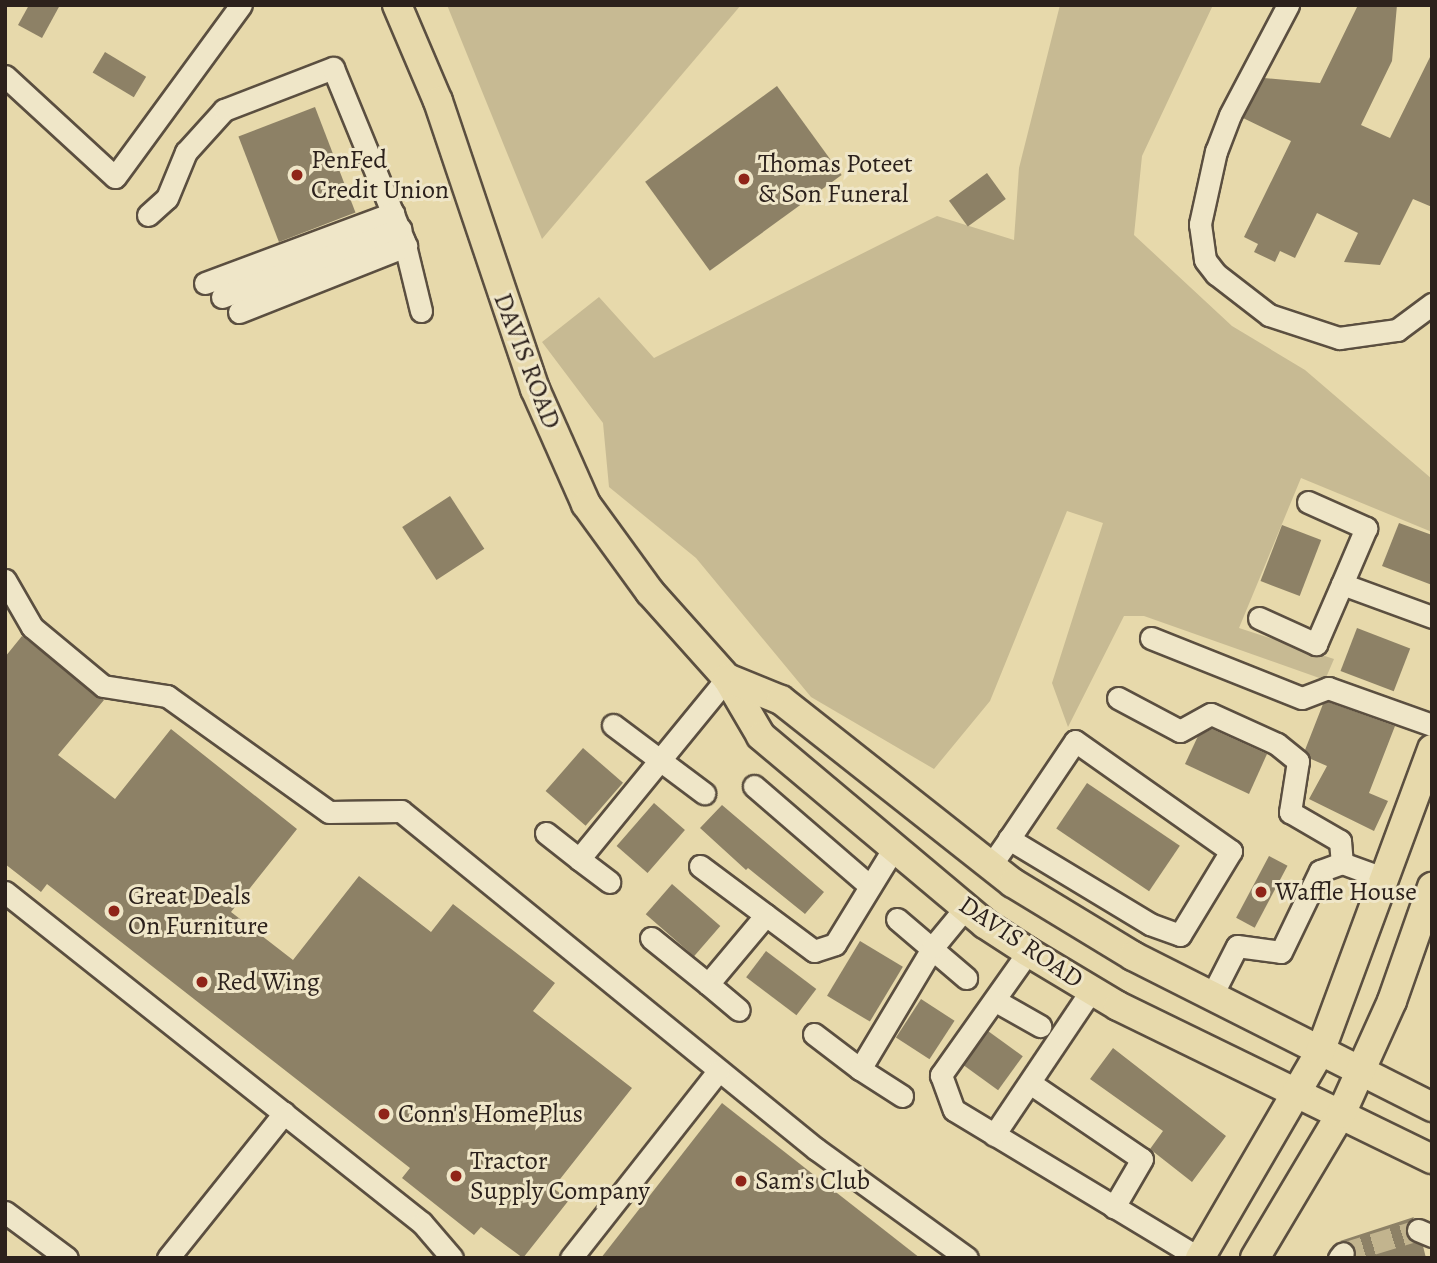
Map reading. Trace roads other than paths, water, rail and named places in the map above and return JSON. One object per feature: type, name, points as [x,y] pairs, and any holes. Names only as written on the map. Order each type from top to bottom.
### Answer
[{"type":"main road","name":"DAVIS ROAD","points":[[397,5],[438,101],[535,389],[586,504],[650,592],[727,678],[761,736],[966,907],[1028,952],[1092,989],[1296,1095],[1432,1159]]},
{"type":"main road","name":"DAVIS ROAD","points":[[727,678],[781,700],[991,866],[1133,956],[1432,1107]]},
{"type":"main road","points":[[1200,1258],[1320,1052],[1432,749]]},
{"type":"main road","points":[[1255,1258],[1341,1114],[1392,1002],[1432,887]]},
{"type":"street","points":[[5,76],[116,177],[242,5]]},
{"type":"street","points":[[1288,5],[1235,103],[1216,151],[1200,224],[1205,260],[1216,274],[1269,315],[1339,338],[1397,330],[1432,304]]},
{"type":"street","points":[[148,215],[167,198],[186,152],[224,110],[333,68],[400,230],[421,311]]},
{"type":"street","points":[[400,230],[222,298],[400,230]]},
{"type":"street","points":[[1259,618],[1316,644],[1366,528],[1308,502]]},
{"type":"street","points":[[5,580],[32,627],[103,686],[167,696],[329,812],[401,811],[816,1149],[967,1258]]},
{"type":"street","points":[[1342,584],[1432,617]]},
{"type":"street","points":[[1151,638],[1302,698],[1328,688],[1432,725]]},
{"type":"street","points":[[579,859],[727,678]]},
{"type":"street","points":[[1118,698],[1180,731],[1211,714],[1278,744],[1298,761],[1290,812],[1340,841],[1342,863]]},
{"type":"street","points":[[613,725],[704,793]]},
{"type":"street","points":[[991,866],[1009,839],[1076,741],[1231,851],[1180,935],[1150,924],[1009,839]]},
{"type":"street","points":[[754,786],[870,886]]},
{"type":"street","points":[[546,832],[609,882]]},
{"type":"street","points":[[700,866],[814,951],[835,944],[895,846]]},
{"type":"street","points":[[1212,997],[1237,946],[1281,952],[1320,871],[1342,863],[1385,879]]},
{"type":"street","points":[[5,892],[422,1223],[452,1258]]},
{"type":"street","points":[[860,1069],[933,947],[966,907]]},
{"type":"street","points":[[708,984],[766,915]]},
{"type":"street","points":[[897,919],[933,947],[966,978]]},
{"type":"street","points":[[1133,956],[1150,924]]},
{"type":"street","points":[[651,938],[739,1010]]},
{"type":"street","points":[[1028,952],[941,1075],[954,1110],[1200,1258]]},
{"type":"street","points":[[994,1135],[1092,989]]},
{"type":"street","points":[[996,1000],[1040,1026]]},
{"type":"street","points":[[814,1034],[860,1069],[902,1096]]},
{"type":"street","points":[[571,1258],[718,1071]]},
{"type":"street","points":[[1030,1083],[1142,1159],[1114,1207]]},
{"type":"street","points":[[168,1258],[284,1113]]},
{"type":"street","points":[[5,1212],[67,1258]]},
{"type":"tunnel","points":[[1343,1253],[1418,1230]]},
{"type":"place","name":"PenFed Credit Union","points":[[297,175]]},
{"type":"place","name":"Thomas Poteet & Son Funeral","points":[[744,179]]},
{"type":"place","name":"Waffle House","points":[[1261,892]]},
{"type":"place","name":"Great Deals On Furniture","points":[[114,911]]},
{"type":"place","name":"Red Wing","points":[[202,982]]},
{"type":"place","name":"Conn's HomePlus","points":[[384,1114]]},
{"type":"place","name":"Tractor Supply Company","points":[[456,1176]]},
{"type":"place","name":"Sam's Club","points":[[741,1181]]}]
